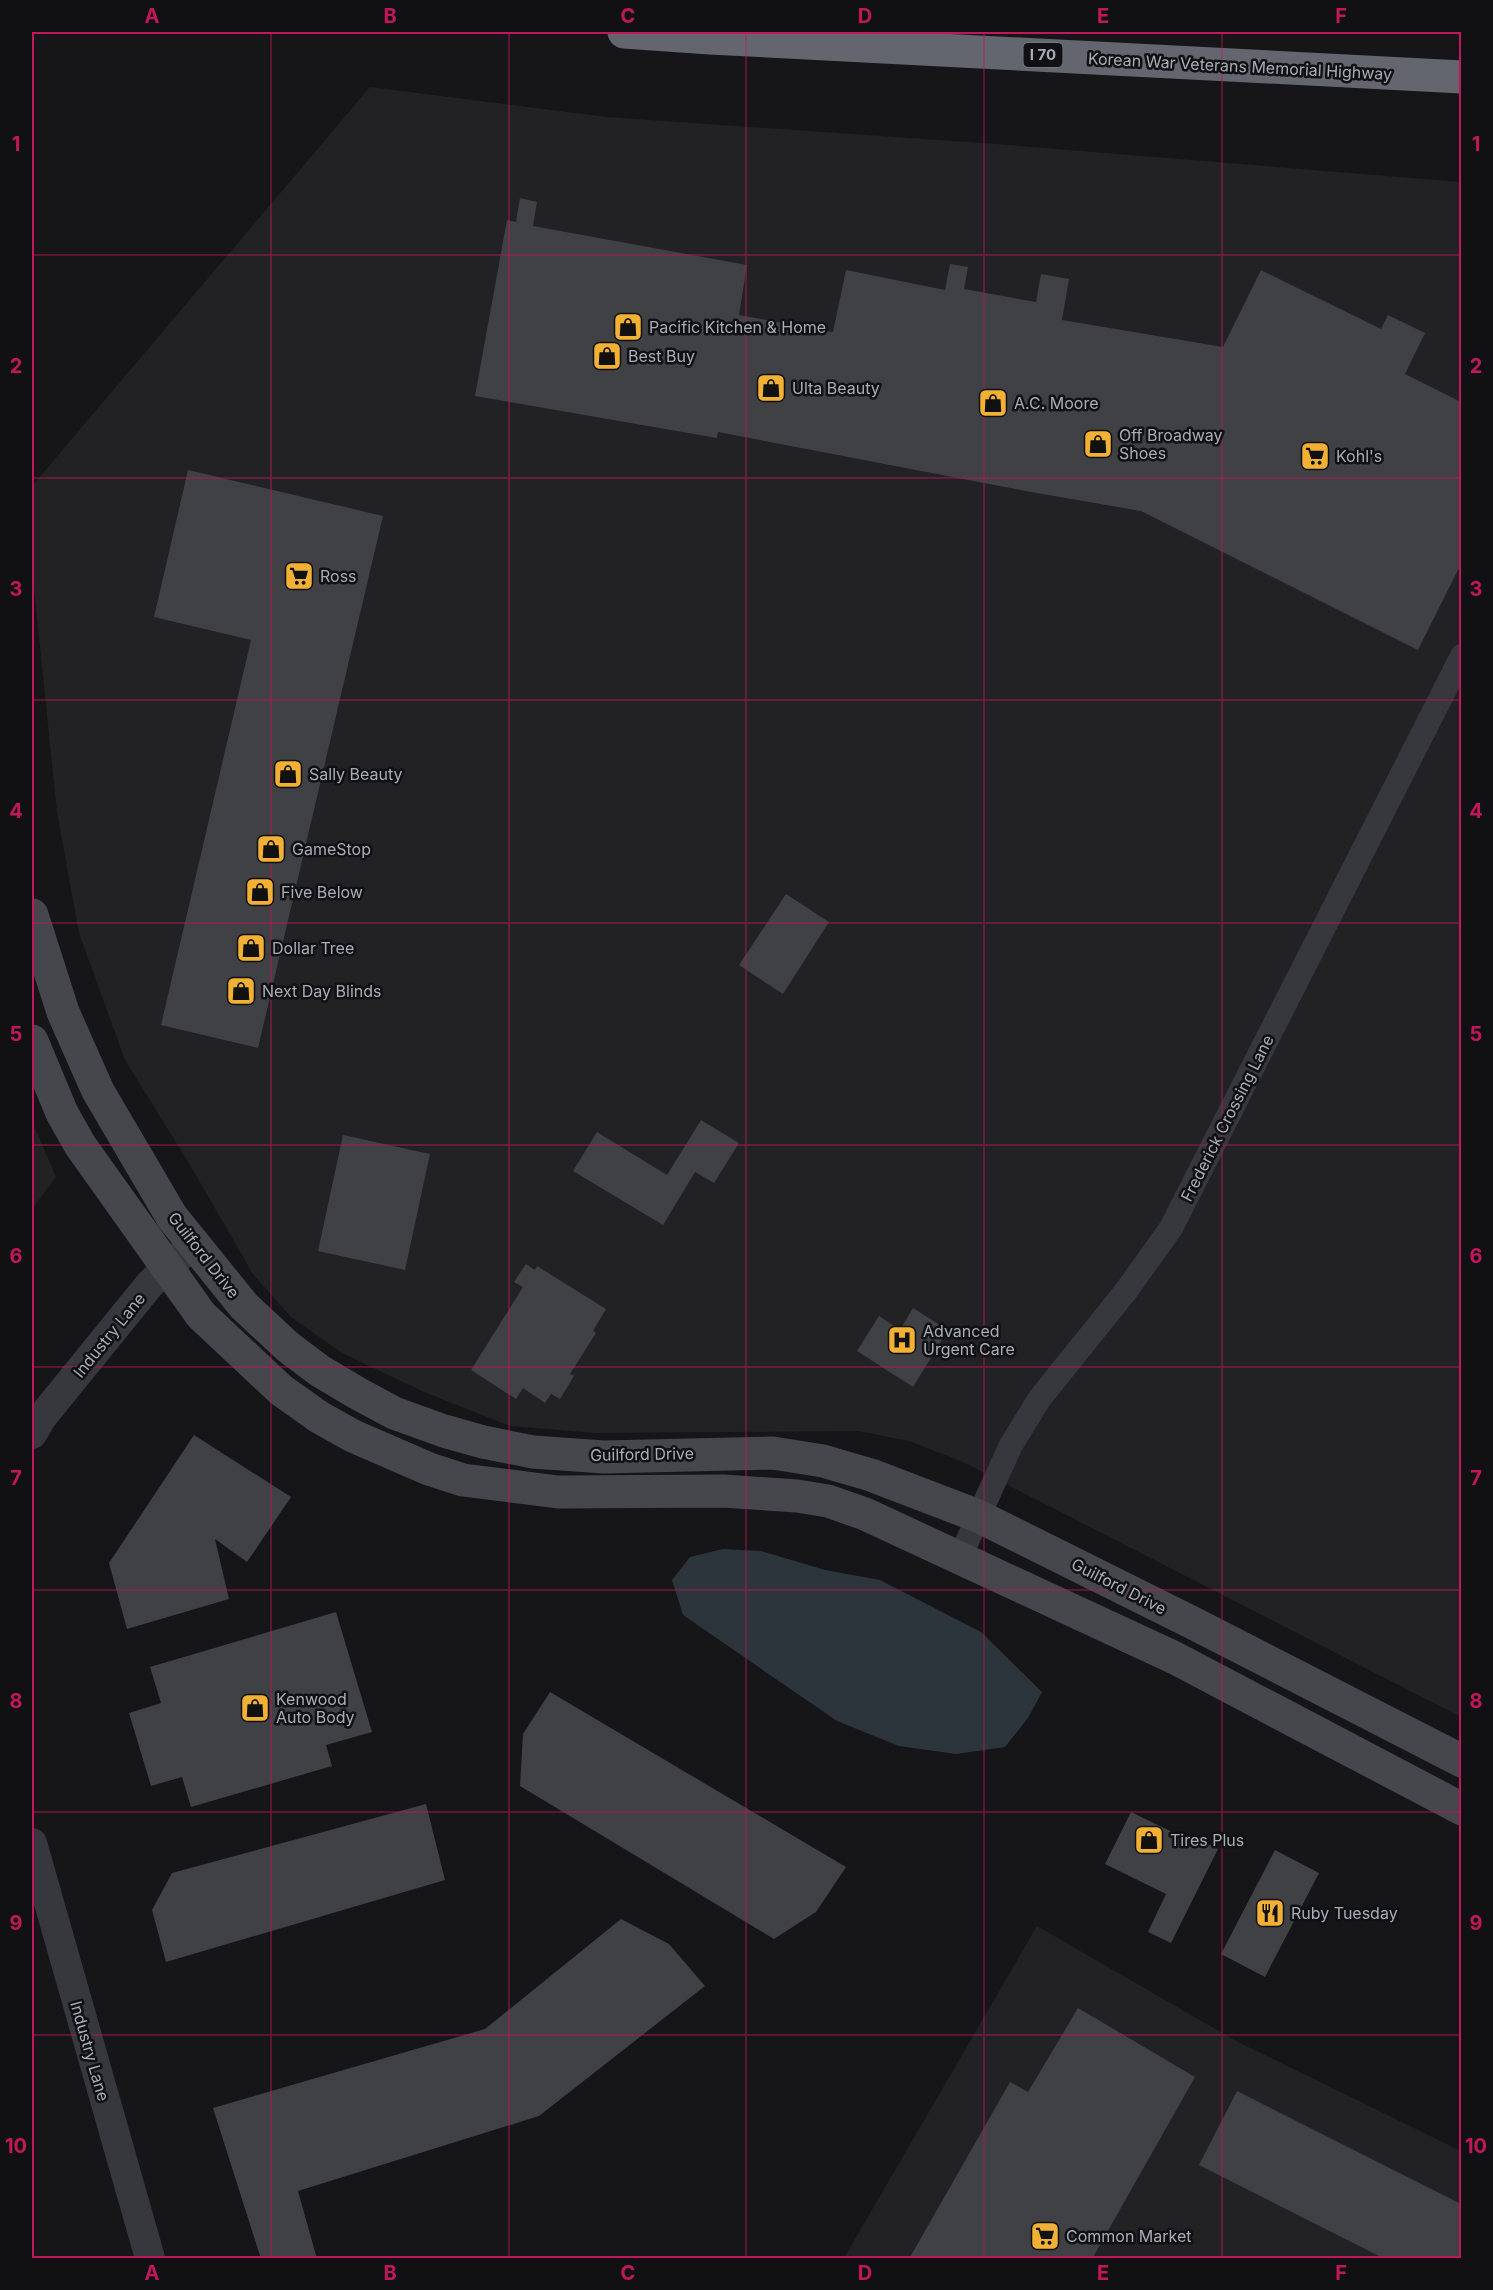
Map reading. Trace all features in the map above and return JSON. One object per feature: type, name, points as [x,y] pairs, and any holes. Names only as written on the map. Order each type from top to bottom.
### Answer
[{"type":"highway","name":"Korean War Veterans Memorial Highway","points":[[624,32],[1461,77]]},
{"type":"main road","name":"Guilford Drive","points":[[32,915],[63,1012],[98,1090],[172,1217],[244,1306],[288,1347],[320,1371],[357,1393],[394,1413],[444,1431],[533,1452],[604,1456],[738,1452],[783,1454],[823,1461],[872,1475],[978,1516],[1193,1623],[1461,1761]]},
{"type":"main road","points":[[32,1041],[62,1113],[80,1145],[201,1315],[281,1390],[353,1436],[429,1469],[463,1480],[558,1492],[723,1491],[818,1499],[865,1514],[1175,1658],[1461,1809]]},
{"type":"street","name":"Frederick Crossing Lane","points":[[960,1557],[1011,1445],[1040,1398],[1126,1292],[1172,1228],[1461,656]]},
{"type":"street","name":"Industry Lane","points":[[32,1434],[42,1418],[143,1293],[194,1243]]},
{"type":"street","name":"Industry Lane","points":[[32,1843],[150,2259]]},
{"type":"shaded area","points":[[370,87],[607,117],[996,144],[1461,182],[1461,1717],[963,1462],[909,1441],[859,1431],[596,1433],[510,1426],[424,1392],[342,1353],[291,1317],[253,1274],[190,1165],[125,1060],[79,933],[57,812],[32,569],[32,486]]},
{"type":"shaded area","points":[[32,1121],[56,1177],[32,1209]]},
{"type":"shaded area","points":[[723,1549],[761,1551],[825,1570],[880,1580],[981,1632],[1042,1692],[1028,1718],[1005,1747],[956,1754],[899,1746],[837,1721],[683,1615],[672,1580],[690,1557]]},
{"type":"shaded area","points":[[1037,1926],[1236,2041],[1461,2151],[1461,2258],[844,2258]]},
{"type":"building","points":[[520,198],[537,202],[533,226],[747,265],[739,315],[833,332],[846,270],[945,290],[950,264],[968,267],[964,289],[1036,302],[1041,274],[1069,279],[1062,320],[1223,347],[1261,270],[1381,329],[1388,315],[1425,333],[1405,374],[1461,402],[1461,564],[1418,650],[1141,511],[718,432],[717,438],[475,396],[507,220],[516,222]]},
{"type":"building","points":[[188,470],[383,516],[258,1048],[161,1025],[251,640],[154,617]]},
{"type":"building","points":[[786,894],[829,922],[783,994],[739,965]]},
{"type":"building","points":[[701,1120],[739,1143],[714,1183],[695,1172],[663,1225],[573,1171],[597,1132],[667,1175]]},
{"type":"building","points":[[343,1135],[430,1154],[405,1270],[318,1251]]},
{"type":"building","points":[[526,1264],[535,1270],[537,1266],[606,1309],[593,1331],[596,1333],[570,1374],[574,1376],[560,1399],[551,1394],[545,1403],[523,1388],[516,1399],[471,1370],[523,1287],[514,1282]]},
{"type":"building","name":"Advanced Urgent Care","points":[[913,1308],[948,1330],[913,1387],[857,1351],[879,1316],[900,1330]]},
{"type":"building","points":[[194,1435],[291,1497],[247,1562],[215,1539],[229,1599],[127,1629],[109,1563]]},
{"type":"building","name":"Kenwood Auto Body","points":[[336,1612],[372,1732],[326,1745],[332,1766],[191,1807],[182,1777],[151,1786],[129,1713],[161,1703],[150,1667]]},
{"type":"building","points":[[550,1692],[846,1867],[816,1912],[774,1939],[520,1786],[523,1734]]},
{"type":"building","points":[[426,1804],[445,1880],[166,1962],[152,1910],[172,1873]]},
{"type":"building","points":[[1131,1812],[1191,1841],[1193,1837],[1218,1849],[1171,1943],[1148,1932],[1166,1894],[1105,1864]]},
{"type":"building","name":"Ruby Tuesday","points":[[1275,1850],[1319,1873],[1265,1977],[1221,1954]]},
{"type":"building","points":[[621,1919],[669,1944],[705,1986],[539,2116],[298,2191],[317,2259],[261,2259],[213,2108],[485,2029]]},
{"type":"building","points":[[1078,2008],[1195,2077],[1092,2259],[909,2259],[1010,2082],[1028,2092]]},
{"type":"building","points":[[1237,2091],[1461,2204],[1461,2259],[1385,2259],[1199,2165]]},
{"type":"place","name":"Pacific Kitchen & Home","points":[[628,327]]},
{"type":"place","name":"Best Buy","points":[[607,356]]},
{"type":"place","name":"Ulta Beauty","points":[[771,388]]},
{"type":"place","name":"A.C. Moore","points":[[993,403]]},
{"type":"place","name":"Off Broadway Shoes","points":[[1098,444]]},
{"type":"place","name":"Kohl's","points":[[1315,456]]},
{"type":"place","name":"Ross","points":[[299,576]]},
{"type":"place","name":"Sally Beauty","points":[[288,774]]},
{"type":"place","name":"GameStop","points":[[271,849]]},
{"type":"place","name":"Five Below","points":[[260,892]]},
{"type":"place","name":"Dollar Tree","points":[[251,948]]},
{"type":"place","name":"Next Day Blinds","points":[[241,991]]},
{"type":"place","name":"Advanced Urgent Care","points":[[902,1340]]},
{"type":"place","name":"Kenwood Auto Body","points":[[255,1708]]},
{"type":"place","name":"Tires Plus","points":[[1149,1840]]},
{"type":"place","name":"Ruby Tuesday","points":[[1270,1913]]},
{"type":"place","name":"Common Market","points":[[1045,2236]]}]
